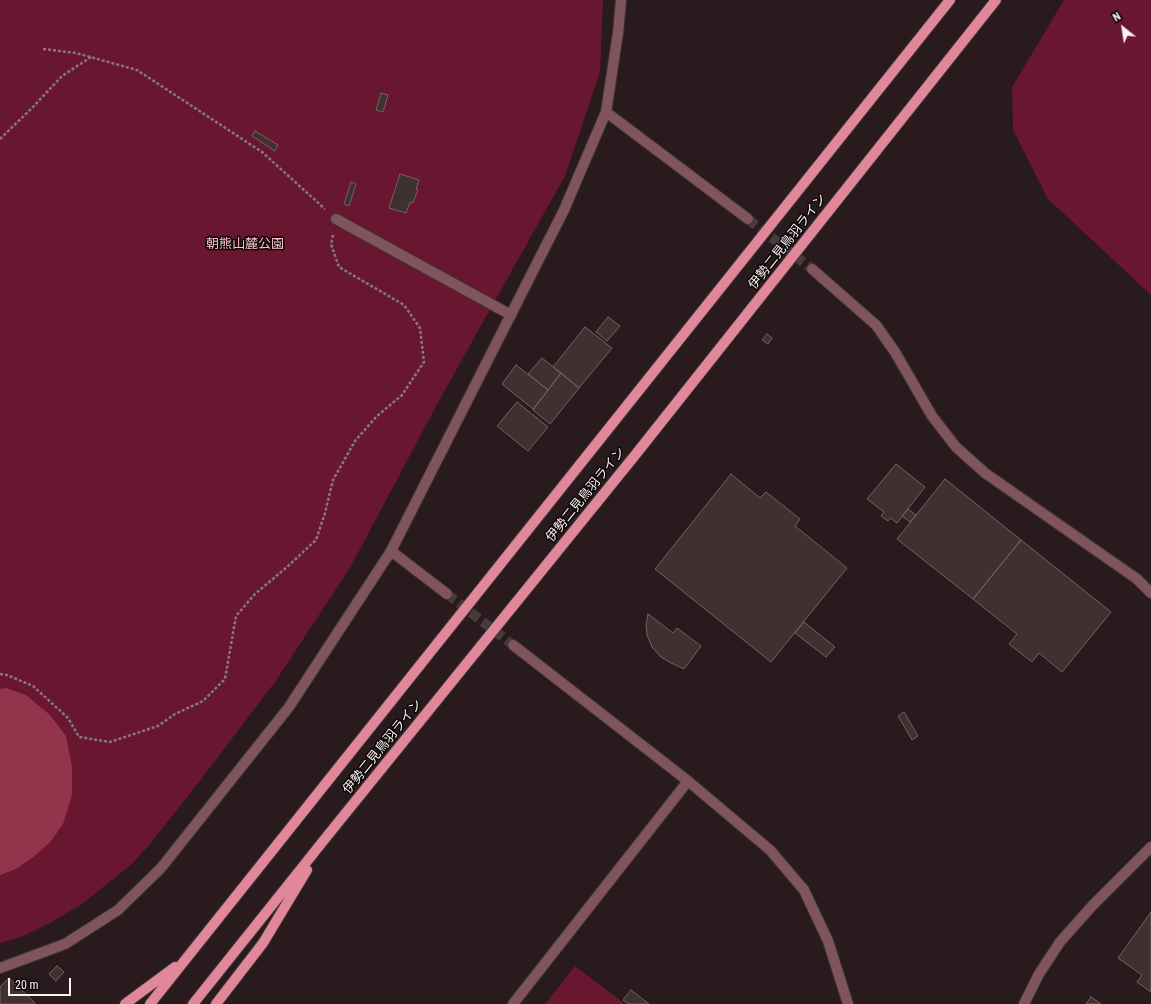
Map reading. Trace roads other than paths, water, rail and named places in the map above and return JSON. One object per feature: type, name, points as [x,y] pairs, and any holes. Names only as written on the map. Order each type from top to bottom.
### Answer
[{"type":"main road","name":"伊勢二見鳥羽ライン","points":[[150,1004],[950,0]]},
{"type":"main road","name":"伊勢二見鳥羽ライン","points":[[193,1004],[636,454],[996,0]]},
{"type":"main road","points":[[216,1004],[263,943],[328,835]]},
{"type":"main road","points":[[125,1004],[186,959]]},
{"type":"street","points":[[0,968],[65,944],[118,910],[161,868],[289,706],[391,550],[564,210],[606,112],[618,33],[621,0]]},
{"type":"street","points":[[606,112],[748,219]]},
{"type":"street","points":[[336,219],[511,315]]},
{"type":"street","points":[[812,269],[876,325],[896,352],[932,416],[956,447],[986,473],[1137,579],[1151,594]]},
{"type":"street","points":[[391,550],[447,594]]},
{"type":"street","points":[[513,645],[688,781],[770,850],[804,890],[828,941],[848,1004]]},
{"type":"street","points":[[513,1004],[688,781]]},
{"type":"street","points":[[1024,1004],[1039,974],[1060,942],[1092,906],[1151,847]]},
{"type":"tunnel","points":[[748,219],[812,269]]},
{"type":"tunnel","points":[[447,594],[513,645]]},
{"type":"park label","name":"朝熊山麓公園","points":[[245,245]]}]
